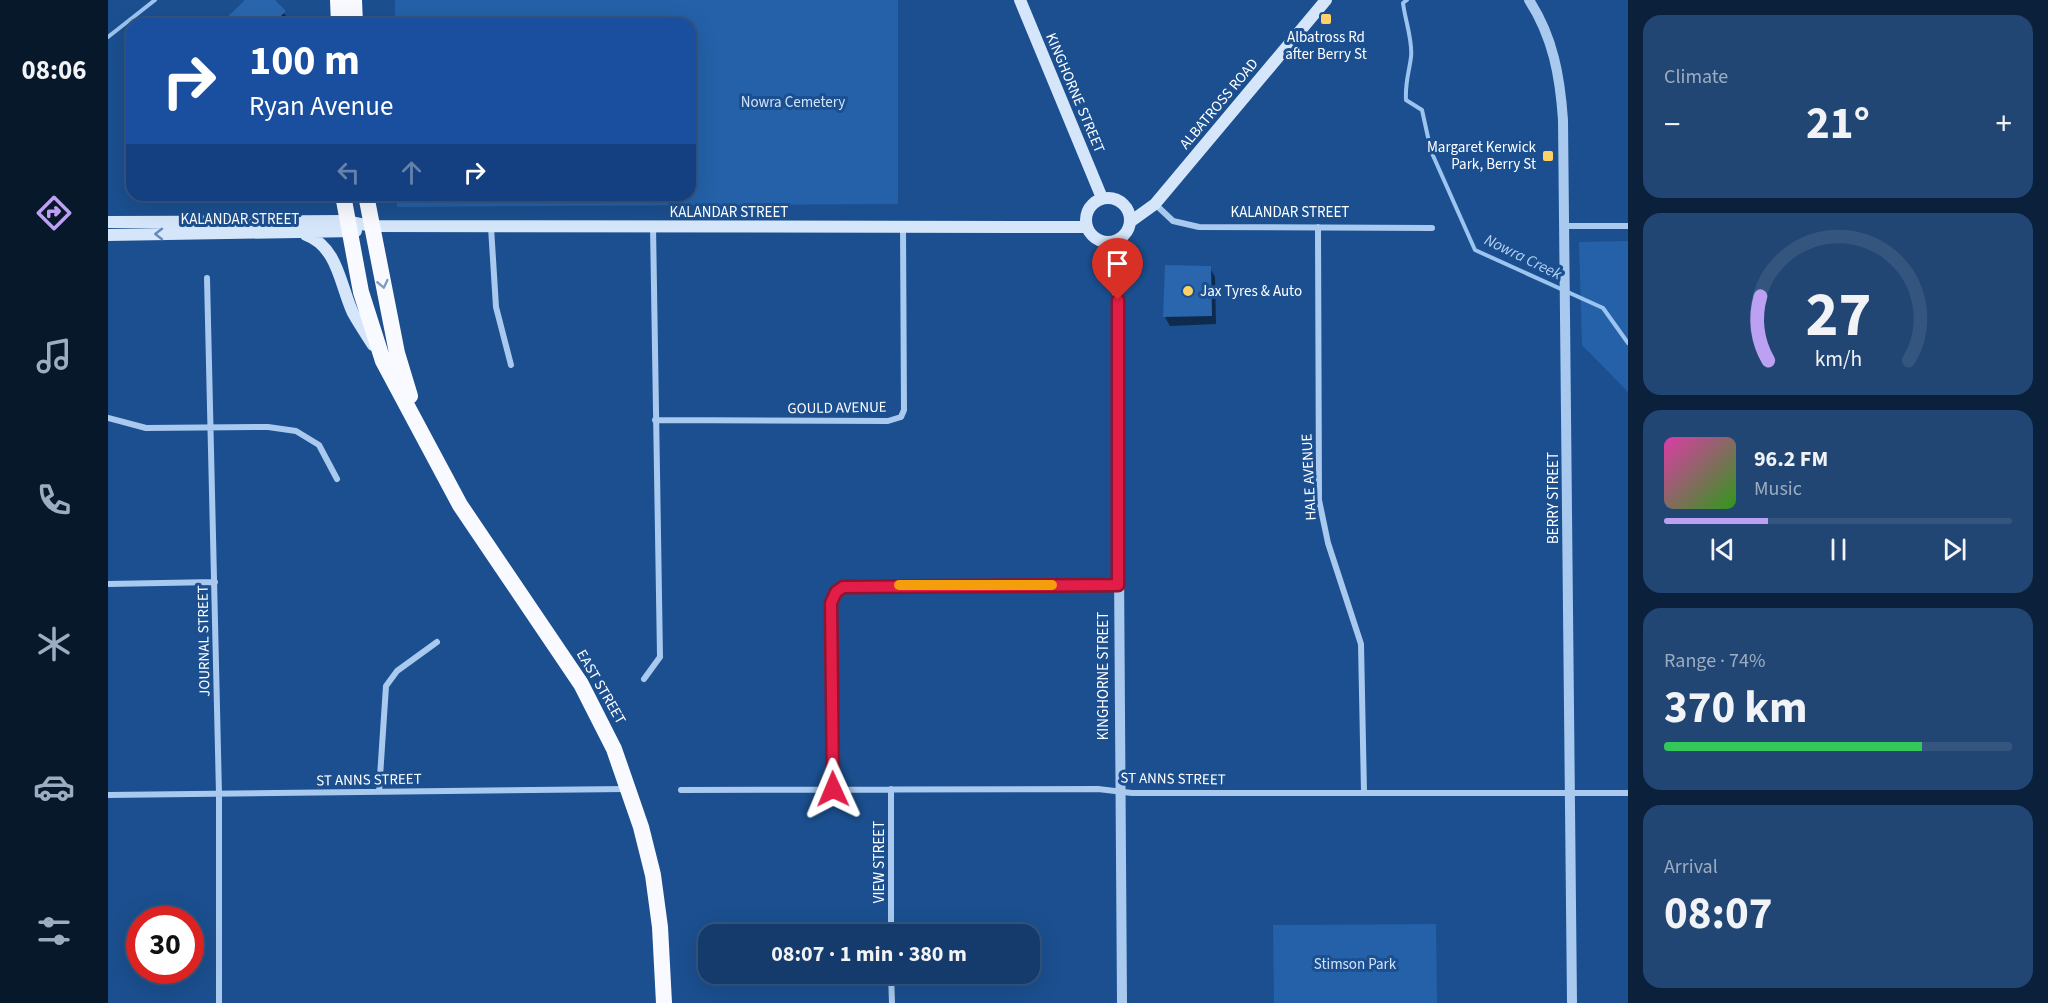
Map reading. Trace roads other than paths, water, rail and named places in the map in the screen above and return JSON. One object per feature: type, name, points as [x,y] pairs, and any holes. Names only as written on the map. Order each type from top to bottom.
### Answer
[{"type":"highway","points":[[338,0],[339,18]]},
{"type":"highway","points":[[354,0],[355,18]]},
{"type":"highway","name":"EAST STREET","points":[[344,201],[361,292],[383,361],[418,422],[460,505],[581,684],[606,732],[630,789],[648,852],[657,901],[664,1003]]},
{"type":"highway","name":"EAST STREET","points":[[367,201],[397,353],[418,422]]},
{"type":"main road","name":"KINGHORNE STREET","points":[[1020,0],[1102,198]]},
{"type":"main road","name":"ALBATROSS ROAD","points":[[1130,222],[1155,204],[1326,0]]},
{"type":"main road","points":[[1102,198],[1120,201],[1128,210],[1130,222],[1125,234],[1114,241],[1107,242],[1095,238],[1087,227],[1087,213],[1095,201],[1102,198]]},
{"type":"main road","name":"KALANDAR STREET","points":[[108,222],[348,227],[1087,227]]},
{"type":"main road","name":"KALANDAR STREET","points":[[108,235],[301,234],[348,227]]},
{"type":"main road","points":[[301,234],[318,240],[329,251],[353,313],[383,361]]},
{"type":"street","name":"BERRY STREET","points":[[1529,0],[1549,38],[1560,77],[1566,265],[1572,1003]]},
{"type":"street","name":"KALANDAR STREET","points":[[1155,204],[1173,220],[1185,225],[1432,228]]},
{"type":"street","points":[[644,679],[660,657],[653,226]]},
{"type":"street","points":[[1565,226],[1628,226]]},
{"type":"street","points":[[491,227],[496,307],[510,365]]},
{"type":"street","name":"GOULD AVENUE","points":[[655,420],[888,421],[901,417],[904,410],[903,227]]},
{"type":"street","name":"HALE AVENUE","points":[[1318,227],[1319,500],[1328,543],[1361,644],[1364,792]]},
{"type":"street","name":"KINGHORNE STREET","points":[[1114,241],[1118,277],[1119,791],[1122,1003]]},
{"type":"street","name":"JOURNAL STREET","points":[[207,278],[219,794],[219,1003]]},
{"type":"street","points":[[108,418],[146,428],[268,427],[296,431],[319,445],[337,479]]},
{"type":"street","points":[[108,584],[215,582]]},
{"type":"street","points":[[833,789],[831,603],[836,592],[843,587],[1118,585]]},
{"type":"street","points":[[379,792],[386,686],[397,671],[437,642]]},
{"type":"street","name":"ST ANNS STREET","points":[[108,795],[630,789]]},
{"type":"street","name":"VIEW STREET","points":[[891,789],[891,924]]},
{"type":"street","name":"ST ANNS STREET","points":[[681,790],[1105,789],[1132,793],[1628,793]]},
{"type":"street","points":[[891,984],[891,1003]]},
{"type":"waterway","points":[[132,18],[155,0]]},
{"type":"waterway","name":"Nowra Creek","points":[[1407,0],[1403,3],[1411,51],[1406,100],[1422,110],[1431,151],[1475,250],[1603,308],[1628,343]]},
{"type":"waterway","points":[[108,37],[126,23]]},
{"type":"place","name":"Albatross Rd after Berry St","points":[[1326,19]]},
{"type":"place","name":"Margaret Kerwick Park, Berry St","points":[[1548,156]]},
{"type":"place","name":"Jax Tyres & Auto","points":[[1188,291]]},
{"type":"park label","name":"Nowra Cemetery","points":[[793,102]]},
{"type":"park label","name":"Stimson Park","points":[[1355,964]]}]
